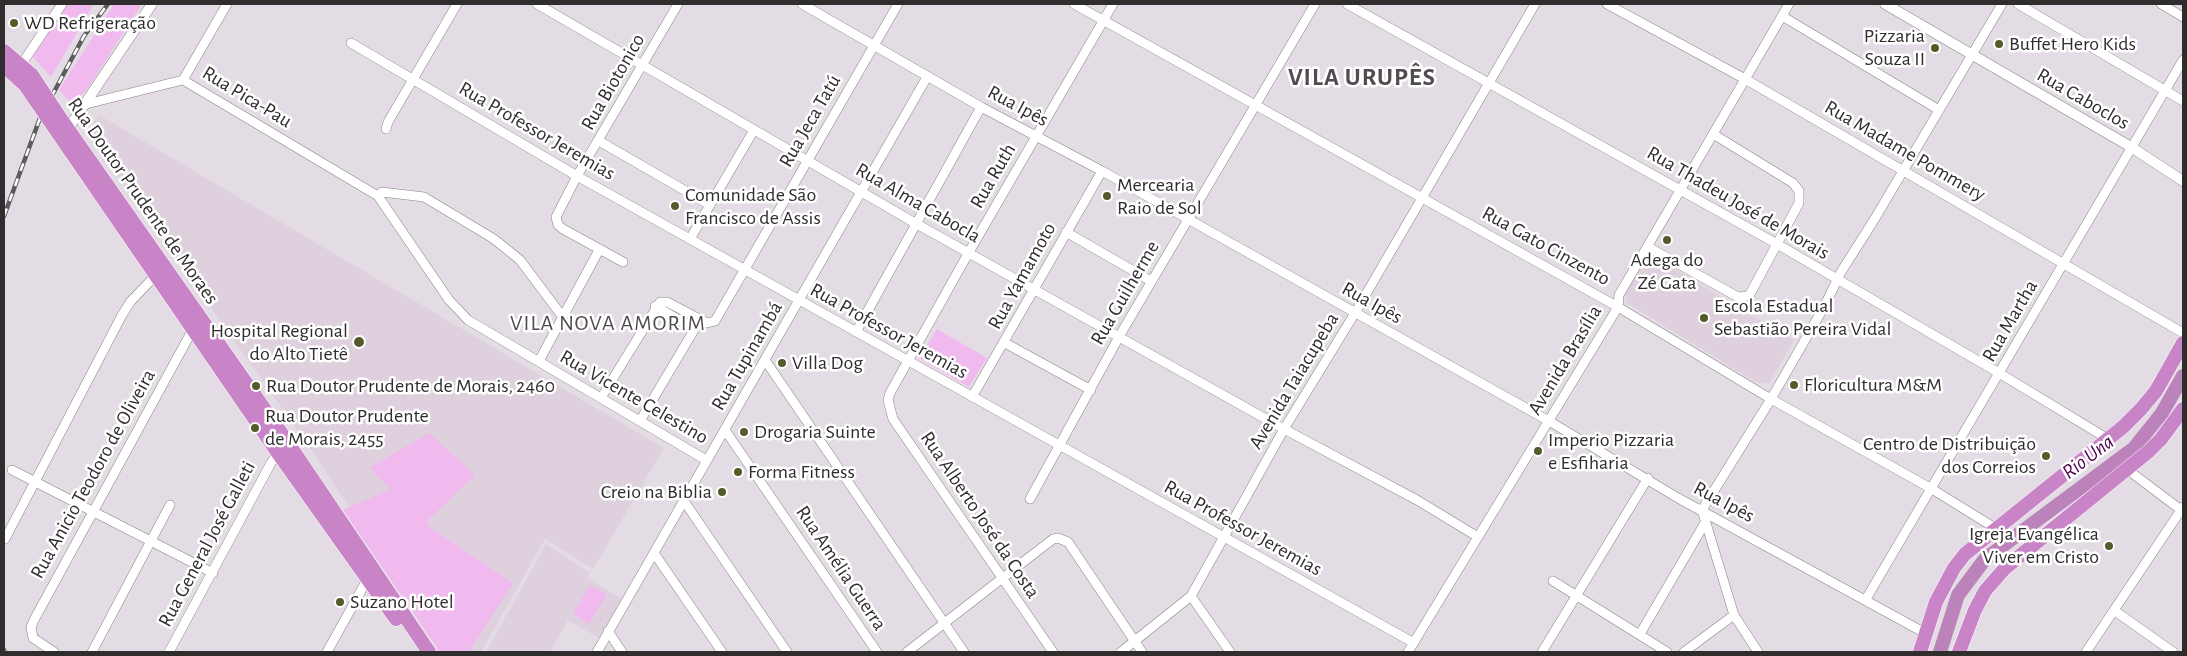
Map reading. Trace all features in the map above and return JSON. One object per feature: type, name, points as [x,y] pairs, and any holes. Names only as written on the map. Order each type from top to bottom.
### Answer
[{"type":"highway","name":"Rua Doutor Prudente de Moraes","points":[[4,51],[10,68],[29,80],[63,128],[419,652]]},
{"type":"highway","name":"Rua Doutor Prudente de Moraes","points":[[63,128],[193,329],[284,451],[429,652]]},
{"type":"highway","points":[[1920,652],[1936,602],[1954,568],[1965,554],[2141,409],[2156,391],[2183,343]]},
{"type":"highway","points":[[1959,652],[1975,610],[1986,591],[2005,568],[2128,470],[2161,439],[2183,409]]},
{"type":"street","points":[[63,128],[86,104],[152,4]]},
{"type":"street","points":[[183,80],[227,4]]},
{"type":"street","points":[[386,129],[388,122],[457,4]]},
{"type":"street","name":"Rua Alma Cabocla","points":[[537,4],[915,223],[1120,335],[1284,429],[1416,500],[1478,537]]},
{"type":"street","name":"Rua Biotonico","points":[[599,250],[563,229],[558,225],[556,217],[577,176],[644,65],[678,4]]},
{"type":"street","name":"Rua Ipês","points":[[802,4],[927,77],[1102,171],[1548,421],[1702,510],[1925,632]]},
{"type":"street","name":"Rua Jeca Tatú","points":[[700,320],[708,323],[715,321],[898,4]]},
{"type":"street","name":"Rua Gato Cinzento","points":[[1074,4],[1618,307],[1771,399],[1932,489],[1995,528]]},
{"type":"street","name":"Rua Ruth","points":[[890,393],[969,252],[1113,4]]},
{"type":"street","name":"Rua Guilherme","points":[[1030,499],[1151,281],[1315,4]]},
{"type":"street","name":"Rua Thadeu José de Morais","points":[[1347,4],[1777,244],[2108,438]]},
{"type":"street","name":"Avenida Taiacupeba","points":[[1121,652],[1191,596],[1284,429],[1355,313],[1535,4]]},
{"type":"street","name":"Rua Madame Pommery","points":[[1607,4],[1745,79],[2064,262],[2183,333]]},
{"type":"street","name":"Avenida Brasília","points":[[1408,652],[1618,307],[1619,295],[1789,4]]},
{"type":"street","name":"Rua Caboclos","points":[[1885,4],[2131,147],[2183,181]]},
{"type":"street","points":[[1758,652],[1734,615],[1702,510],[1771,399],[1824,307],[1836,280],[1904,170],[2002,4]]},
{"type":"street","points":[[2018,4],[2183,101]]},
{"type":"street","points":[[2161,4],[2183,17]]},
{"type":"street","points":[[10,68],[59,5]]},
{"type":"street","points":[[1782,16],[1939,110]]},
{"type":"street","name":"Rua Professor Jeremias","points":[[352,43],[577,176],[1414,642]]},
{"type":"street","name":"Rua Martha","points":[[1866,599],[2183,60]]},
{"type":"street","name":"Rua Tupinambá","points":[[597,652],[927,77]]},
{"type":"street","name":"Rua Pica-Pau","points":[[86,104],[183,80],[378,196]]},
{"type":"street","points":[[856,332],[981,107]]},
{"type":"street","points":[[690,239],[754,130]]},
{"type":"street","points":[[1648,247],[1742,298],[1748,296],[1799,203],[1800,197],[1796,186],[1713,134]]},
{"type":"street","points":[[598,141],[710,205]]},
{"type":"street","name":"Rua Yamamoto","points":[[972,397],[1102,171]]},
{"type":"street","points":[[378,196],[382,192],[424,197],[494,239],[520,260],[562,316]]},
{"type":"street","name":"Rua Vicente Celestino","points":[[378,196],[458,312],[706,460]]},
{"type":"street","points":[[1066,232],[1151,281]]},
{"type":"street","points":[[539,361],[599,250],[623,262]]},
{"type":"street","points":[[5,539],[36,483],[122,315],[131,301],[157,274]]},
{"type":"street","points":[[601,398],[655,306],[660,302],[668,302],[700,320],[640,421]]},
{"type":"street","points":[[655,306],[695,329]]},
{"type":"street","name":"Rua Anicio Teodoro de Oliveira","points":[[54,652],[33,638],[31,627],[34,620],[193,329]]},
{"type":"street","points":[[1004,344],[1091,390]]},
{"type":"street","points":[[765,360],[964,652]]},
{"type":"street","name":"Rua Alberto José da Costa","points":[[890,393],[889,409],[893,418],[1053,652]]},
{"type":"street","name":"Rua Amélia Guerra","points":[[725,430],[877,652]]},
{"type":"street","name":"Rua General José Galleti","points":[[169,652],[284,451]]},
{"type":"street","points":[[12,470],[213,573]]},
{"type":"street","points":[[2086,652],[2182,509],[2128,470]]},
{"type":"street","points":[[1542,652],[1648,478]]},
{"type":"street","points":[[684,500],[787,652]]},
{"type":"street","points":[[92,652],[170,505]]},
{"type":"street","points":[[1640,634],[1706,521]]},
{"type":"street","points":[[907,652],[1053,539],[1063,539],[1068,542],[1142,652]]},
{"type":"street","points":[[654,553],[722,652]]},
{"type":"street","points":[[327,652],[368,578]]},
{"type":"street","points":[[1553,581],[1577,594],[1667,652]]},
{"type":"street","points":[[1191,596],[1230,652]]},
{"type":"street","points":[[2115,611],[2173,652]]},
{"type":"street","points":[[1684,652],[1734,615]]},
{"type":"street","points":[[608,631],[622,652]]},
{"type":"shaded area","points":[[68,4],[94,4],[51,77],[33,57]]},
{"type":"shaded area","points":[[114,4],[142,4],[88,88],[73,105],[59,90]]},
{"type":"shaded area","name":"Hospital Regional do Alto Tietê","points":[[99,115],[664,448],[593,569],[545,539],[481,652],[444,652],[308,445],[86,131]]},
{"type":"shaded area","name":"Escola Estadual Sebastião Pereira Vidal","points":[[1649,257],[1656,258],[1794,340],[1769,383],[1757,383],[1627,303],[1625,294],[1644,261]]},
{"type":"shaded area","points":[[937,329],[987,358],[969,387],[919,358]]},
{"type":"shaded area","points":[[429,433],[475,475],[427,521],[430,527],[513,583],[469,652],[440,652],[343,510],[391,489],[369,468]]},
{"type":"shaded area","points":[[546,544],[590,573],[587,578],[622,599],[599,638],[568,620],[550,652],[486,652]]},
{"type":"shaded area","points":[[590,585],[607,594],[589,624],[573,614]]},
{"type":"waterway","name":"Rio Una","points":[[1940,652],[1958,595],[1985,559],[2134,448],[2162,413],[2183,376]]},
{"type":"railway","points":[[4,216],[40,118],[84,36],[108,4]]},
{"type":"place","name":"WD Refrigeração","points":[[14,23]]},
{"type":"place","name":"Buffet Hero Kids","points":[[1999,44]]},
{"type":"place","name":"Pizzaria Souza II","points":[[1935,48]]},
{"type":"place","name":"Mercearia Raio de Sol","points":[[1107,196]]},
{"type":"place","name":"Comunidade São Francisco de Assis","points":[[675,206]]},
{"type":"place","name":"Adega do Zé Gata","points":[[1667,240]]},
{"type":"place","name":"Escola Estadual Sebastião Pereira Vidal","points":[[1704,318]]},
{"type":"place","name":"Hospital Regional do Alto Tietê","points":[[359,342]]},
{"type":"place","name":"Villa Dog","points":[[782,363]]},
{"type":"place","name":"Floricultura M&M","points":[[1794,385]]},
{"type":"place","name":"Rua Doutor Prudente de Morais, 2460","points":[[256,386]]},
{"type":"place","name":"Rua Doutor Prudente de Morais, 2455","points":[[255,428]]},
{"type":"place","name":"Drogaria Suinte","points":[[744,432]]},
{"type":"place","name":"Imperio Pizzaria e Esfiharia","points":[[1538,451]]},
{"type":"place","name":"Centro de Distribuição dos Correios","points":[[2046,456]]},
{"type":"place","name":"Forma Fitness","points":[[738,472]]},
{"type":"place","name":"Creio na Biblia","points":[[722,492]]},
{"type":"place","name":"Igreja Evangélica Viver em Cristo","points":[[2109,546]]},
{"type":"place","name":"Suzano Hotel","points":[[340,602]]},
{"type":"district","name":"VILA URUPÊS","points":[[1362,77]]},
{"type":"district","name":"VILA NOVA AMORIM","points":[[608,323]]}]
